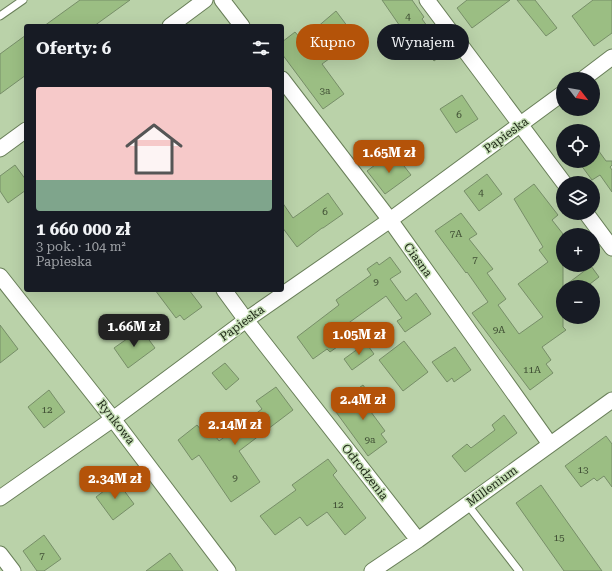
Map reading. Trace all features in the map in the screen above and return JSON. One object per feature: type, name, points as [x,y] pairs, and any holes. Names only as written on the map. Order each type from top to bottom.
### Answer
[{"type":"street","points":[[173,24],[205,0]]},
{"type":"street","points":[[222,0],[240,24]]},
{"type":"street","points":[[427,0],[559,176]]},
{"type":"street","points":[[593,72],[612,58]]},
{"type":"street","name":"Ciasna","points":[[284,82],[390,220],[550,444]]},
{"type":"street","name":"Papieska","points":[[0,498],[113,419],[246,320],[390,220],[556,98]]},
{"type":"street","points":[[0,149],[24,131]]},
{"type":"street","points":[[591,220],[612,248]]},
{"type":"street","name":"Rynkowa","points":[[0,276],[113,419],[228,571]]},
{"type":"street","name":"Odrodzenia","points":[[225,292],[418,540]]},
{"type":"street","name":"Millenium","points":[[372,571],[418,540],[612,400]]},
{"type":"street","points":[[0,554],[13,571]]},
{"type":"lane","points":[[0,16],[23,0]]},
{"type":"lane","points":[[467,504],[519,571]]},
{"type":"building","points":[[80,0],[130,0],[97,24],[47,24]]},
{"type":"building","points":[[382,0],[412,0],[424,17],[422,19],[426,24],[398,24]]},
{"type":"building","points":[[467,0],[510,0],[472,28],[457,8]]},
{"type":"building","points":[[517,0],[535,0],[557,28],[546,36]]},
{"type":"building","points":[[593,0],[612,0],[612,33],[594,46],[572,16]]},
{"type":"building","points":[[336,11],[346,24],[321,24]]},
{"type":"building","points":[[295,32],[296,60],[328,60],[322,64],[344,94],[323,109],[284,57],[284,40]]},
{"type":"building","points":[[24,36],[24,76],[0,94],[0,54]]},
{"type":"building","points":[[462,95],[478,119],[456,133],[440,109]]},
{"type":"building","points":[[600,153],[606,161],[612,161],[612,165],[610,167],[612,170],[612,192],[600,175],[589,176],[583,168],[600,168]]},
{"type":"building","points":[[397,157],[411,175],[385,194],[367,171],[383,159],[387,165]]},
{"type":"building","points":[[15,165],[24,177],[24,191],[8,203],[0,191],[0,176]]},
{"type":"building","points":[[487,174],[502,194],[479,211],[464,191]]},
{"type":"building","points":[[534,184],[556,212],[556,217],[552,220],[558,228],[556,228],[556,272],[563,272],[563,280],[556,280],[556,324],[563,324],[563,327],[566,330],[542,347],[551,360],[546,364],[553,373],[530,390],[472,313],[488,302],[435,231],[461,213],[477,234],[469,239],[493,269],[487,273],[506,299],[498,305],[519,334],[543,317],[518,284],[548,262],[539,250],[543,247],[514,199]]},
{"type":"building","points":[[328,193],[343,214],[297,247],[284,230],[284,205],[293,218]]},
{"type":"building","points":[[390,257],[401,272],[390,279],[406,301],[416,293],[431,314],[405,332],[397,321],[402,318],[386,296],[336,332],[344,342],[330,352],[327,349],[313,359],[297,337],[339,305],[336,300],[371,275],[367,269],[377,262],[379,265]]},
{"type":"building","points":[[583,272],[595,272],[599,277],[595,280],[572,280]]},
{"type":"building","points":[[156,292],[191,292],[202,307],[184,320],[180,315],[176,318]]},
{"type":"building","points":[[0,325],[18,349],[0,363]]},
{"type":"building","points":[[141,329],[155,348],[128,368],[114,348]]},
{"type":"building","points":[[404,341],[428,372],[403,391],[379,360]]},
{"type":"building","points":[[366,343],[374,354],[352,370],[344,359]]},
{"type":"building","points":[[455,347],[471,370],[454,382],[452,378],[447,382],[432,362]]},
{"type":"building","points":[[225,363],[239,379],[226,390],[212,373]]},
{"type":"building","points":[[363,385],[375,402],[368,408],[385,431],[381,434],[387,442],[368,456],[336,412],[352,399],[349,395]]},
{"type":"building","points":[[276,387],[293,410],[239,451],[260,482],[231,502],[199,455],[192,460],[178,440],[197,425],[202,431],[208,426],[219,441],[262,409],[256,401]]},
{"type":"building","points":[[49,390],[65,412],[44,428],[28,407]]},
{"type":"building","points":[[504,415],[517,433],[465,472],[452,456],[467,444],[471,448],[495,430],[492,425]]},
{"type":"building","points":[[606,436],[612,444],[612,487],[604,476],[597,481],[594,478],[581,487],[565,466]]},
{"type":"building","points":[[328,459],[337,471],[333,475],[366,518],[345,535],[327,512],[307,526],[300,517],[275,535],[260,516],[296,490],[292,485]]},
{"type":"building","points":[[117,481],[134,504],[113,520],[96,497]]},
{"type":"building","points":[[541,485],[602,571],[564,571],[516,503]]},
{"type":"building","points":[[44,535],[61,559],[44,571],[37,571],[23,551]]},
{"type":"building","points":[[170,553],[183,571],[146,571]]}]
